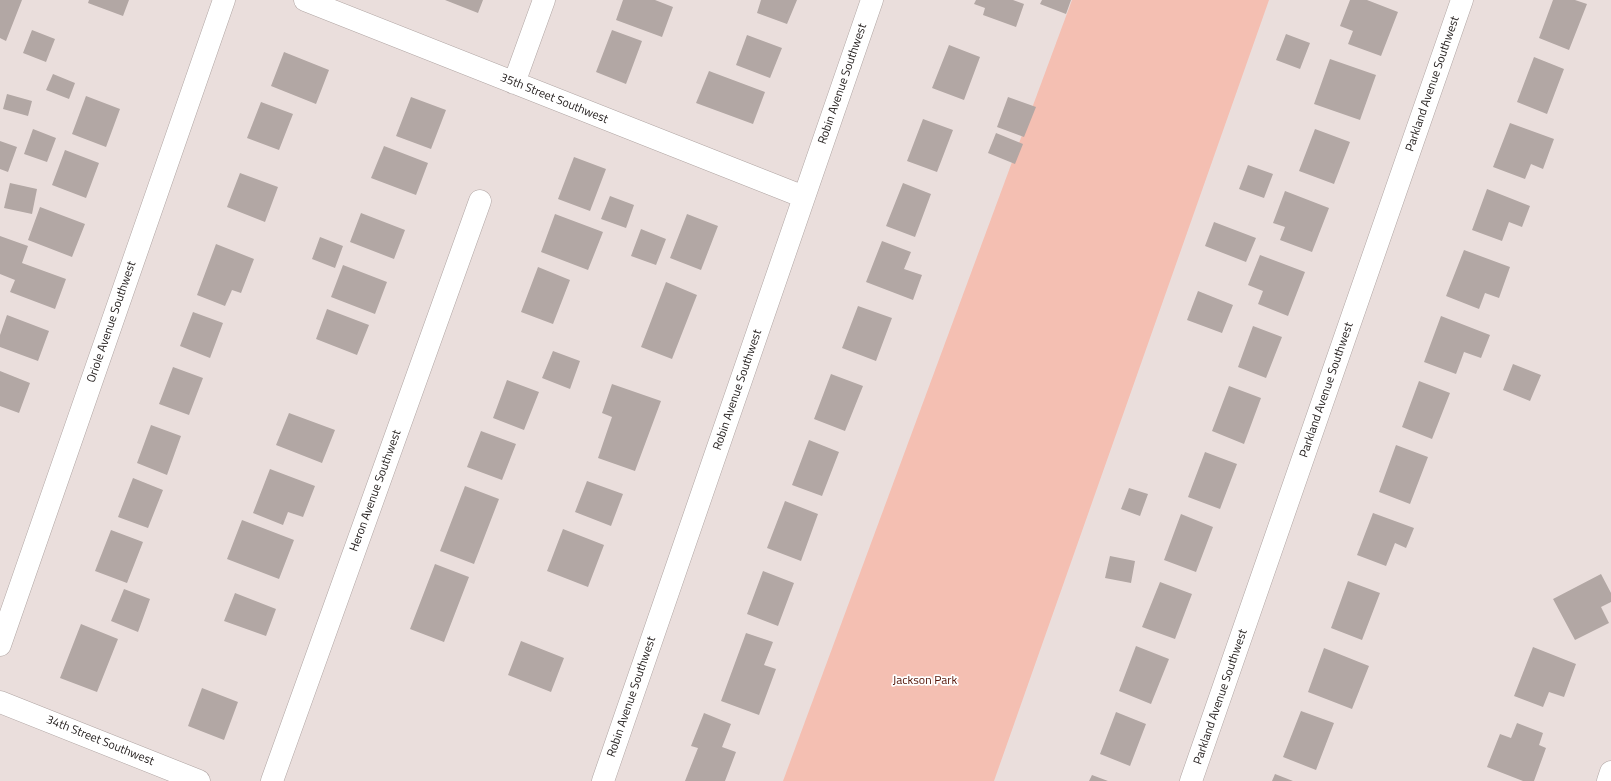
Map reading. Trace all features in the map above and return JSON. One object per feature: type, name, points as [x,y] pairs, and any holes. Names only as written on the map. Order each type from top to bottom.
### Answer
[{"type":"street","name":"Oriole Avenue Southwest","points":[[0,645],[224,0]]},
{"type":"street","name":"35th Street Southwest","points":[[305,0],[804,197]]},
{"type":"street","points":[[514,83],[544,0]]},
{"type":"street","name":"Robin Avenue Southwest","points":[[603,781],[872,0]]},
{"type":"street","name":"Parkland Avenue Southwest","points":[[1191,781],[1462,0]]},
{"type":"street","name":"Heron Avenue Southwest","points":[[272,781],[480,201]]},
{"type":"street","name":"34th Street Southwest","points":[[0,702],[199,781]]},
{"type":"street","points":[[1608,781],[1611,772]]},
{"type":"green space","name":"Jackson Park","points":[[1072,0],[1269,0],[994,781],[783,781]]},
{"type":"building","points":[[0,0],[22,0],[6,41],[0,38]]},
{"type":"building","points":[[89,0],[129,0],[123,16],[88,3]]},
{"type":"building","points":[[445,0],[483,0],[478,13]]},
{"type":"building","points":[[623,0],[655,0],[673,7],[662,37],[616,20]]},
{"type":"building","points":[[761,0],[797,0],[787,24],[757,13]]},
{"type":"building","points":[[976,0],[1013,0],[1024,4],[1016,27],[983,15],[985,8],[974,4]]},
{"type":"building","points":[[1042,0],[1071,0],[1066,14],[1040,4]]},
{"type":"building","points":[[1350,0],[1367,0],[1398,12],[1381,56],[1348,44],[1353,31],[1340,26]]},
{"type":"building","points":[[1553,0],[1575,0],[1587,4],[1569,50],[1539,38]]},
{"type":"building","points":[[32,30],[55,39],[46,62],[23,53]]},
{"type":"building","points":[[612,30],[642,41],[626,84],[596,72]]},
{"type":"building","points":[[1286,34],[1310,43],[1300,69],[1276,60]]},
{"type":"building","points":[[747,35],[782,48],[770,78],[736,65]]},
{"type":"building","points":[[949,45],[980,57],[964,100],[932,88]]},
{"type":"building","points":[[284,52],[329,70],[316,104],[271,86]]},
{"type":"building","points":[[1534,57],[1564,69],[1547,114],[1517,102]]},
{"type":"building","points":[[1330,59],[1376,75],[1360,120],[1314,104]]},
{"type":"building","points":[[709,71],[765,92],[753,124],[696,103]]},
{"type":"building","points":[[53,74],[75,83],[69,99],[46,90]]},
{"type":"building","points":[[7,94],[32,101],[28,116],[3,109]]},
{"type":"building","points":[[86,96],[120,109],[106,147],[72,134]]},
{"type":"building","points":[[411,97],[446,110],[431,149],[396,136]]},
{"type":"building","points":[[1008,97],[1036,107],[1024,137],[997,127]]},
{"type":"building","points":[[261,102],[293,114],[279,150],[247,138]]},
{"type":"building","points":[[923,119],[953,130],[937,172],[907,161]]},
{"type":"building","points":[[1510,123],[1554,139],[1543,169],[1531,164],[1525,179],[1493,167]]},
{"type":"building","points":[[33,129],[56,138],[47,162],[24,154]]},
{"type":"building","points":[[1315,129],[1350,142],[1334,184],[1299,171]]},
{"type":"building","points":[[996,133],[1023,144],[1015,164],[988,153]]},
{"type":"building","points":[[0,141],[17,147],[8,172],[0,169]]},
{"type":"building","points":[[384,146],[428,163],[416,195],[371,178]]},
{"type":"building","points":[[65,150],[99,163],[86,198],[52,185]]},
{"type":"building","points":[[574,157],[606,169],[590,211],[558,199]]},
{"type":"building","points":[[1248,165],[1273,174],[1264,198],[1239,189]]},
{"type":"building","points":[[240,173],[278,187],[265,222],[227,207]]},
{"type":"building","points":[[10,183],[37,189],[32,214],[4,208]]},
{"type":"building","points":[[903,183],[931,194],[915,237],[886,226]]},
{"type":"building","points":[[1487,189],[1530,206],[1522,227],[1509,222],[1502,241],[1472,230]]},
{"type":"building","points":[[1285,191],[1329,208],[1312,252],[1280,240],[1285,227],[1273,223]]},
{"type":"building","points":[[610,196],[634,205],[626,228],[601,219]]},
{"type":"building","points":[[40,207],[85,224],[72,257],[28,240]]},
{"type":"building","points":[[361,213],[405,230],[394,259],[350,242]]},
{"type":"building","points":[[555,214],[603,232],[588,270],[541,252]]},
{"type":"building","points":[[687,214],[718,226],[701,270],[670,258]]},
{"type":"building","points":[[1214,222],[1256,238],[1246,262],[1205,246]]},
{"type":"building","points":[[641,229],[666,239],[656,265],[631,256]]},
{"type":"building","points":[[0,236],[28,246],[22,263],[66,279],[55,309],[10,292],[15,280],[0,274]]},
{"type":"building","points":[[320,237],[343,246],[335,268],[312,259]]},
{"type":"building","points":[[882,241],[911,252],[904,269],[922,275],[913,300],[866,282]]},
{"type":"building","points":[[216,244],[254,259],[241,293],[232,290],[225,306],[197,295]]},
{"type":"building","points":[[1464,250],[1510,267],[1499,298],[1485,293],[1479,309],[1446,296]]},
{"type":"building","points":[[1260,255],[1305,272],[1288,316],[1258,304],[1263,291],[1248,285]]},
{"type":"building","points":[[343,265],[387,282],[375,314],[331,297]]},
{"type":"building","points":[[538,267],[570,280],[553,324],[521,312]]},
{"type":"building","points":[[666,282],[697,295],[672,359],[641,347]]},
{"type":"building","points":[[1198,291],[1233,305],[1222,333],[1187,320]]},
{"type":"building","points":[[858,306],[892,318],[876,361],[842,348]]},
{"type":"building","points":[[327,309],[369,325],[357,355],[316,339]]},
{"type":"building","points":[[193,312],[223,323],[210,358],[180,346]]},
{"type":"building","points":[[7,315],[49,331],[38,361],[0,347],[0,335]]},
{"type":"building","points":[[1441,316],[1490,335],[1481,358],[1464,352],[1456,374],[1424,362]]},
{"type":"building","points":[[1253,326],[1282,337],[1266,378],[1238,367]]},
{"type":"building","points":[[553,351],[580,361],[570,389],[542,378]]},
{"type":"building","points":[[1513,364],[1541,375],[1530,401],[1503,390]]},
{"type":"building","points":[[173,367],[203,378],[189,415],[159,404]]},
{"type":"building","points":[[0,371],[30,383],[19,413],[0,406]]},
{"type":"building","points":[[831,374],[863,386],[845,431],[814,419]]},
{"type":"building","points":[[507,380],[539,392],[524,430],[493,418]]},
{"type":"building","points":[[1419,381],[1450,393],[1432,439],[1402,427]]},
{"type":"building","points":[[612,384],[661,401],[635,471],[598,458],[612,417],[602,413]]},
{"type":"building","points":[[1229,386],[1261,398],[1244,444],[1212,431]]},
{"type":"building","points":[[289,413],[335,430],[322,463],[276,445]]},
{"type":"building","points":[[151,425],[181,436],[167,475],[137,463]]},
{"type":"building","points":[[481,431],[516,444],[502,480],[467,467]]},
{"type":"building","points":[[809,440],[839,452],[822,496],[792,485]]},
{"type":"building","points":[[1396,445],[1428,457],[1410,504],[1379,492]]},
{"type":"building","points":[[1205,452],[1237,464],[1220,509],[1188,497]]},
{"type":"building","points":[[270,469],[315,486],[303,517],[288,512],[283,525],[253,513]]},
{"type":"building","points":[[133,478],[163,490],[148,528],[118,517]]},
{"type":"building","points":[[587,481],[623,494],[611,526],[575,512]]},
{"type":"building","points":[[465,486],[499,499],[474,564],[440,551]]},
{"type":"building","points":[[1129,488],[1148,494],[1140,516],[1121,509]]},
{"type":"building","points":[[785,501],[818,514],[801,561],[767,548]]},
{"type":"building","points":[[1373,513],[1414,528],[1406,548],[1395,543],[1386,566],[1357,555]]},
{"type":"building","points":[[1181,514],[1213,527],[1196,572],[1164,560]]},
{"type":"building","points":[[242,520],[294,540],[279,579],[227,559]]},
{"type":"building","points":[[563,529],[604,545],[588,587],[547,571]]},
{"type":"building","points":[[111,530],[143,542],[127,583],[95,571]]},
{"type":"building","points":[[1110,556],[1135,561],[1131,583],[1105,578]]},
{"type":"building","points":[[435,564],[469,577],[444,642],[410,629]]},
{"type":"building","points":[[763,571],[794,583],[778,626],[747,614]]},
{"type":"building","points":[[1601,574],[1611,593],[1611,602],[1601,607],[1609,623],[1575,640],[1553,599]]},
{"type":"building","points":[[1348,581],[1380,593],[1362,640],[1331,628]]},
{"type":"building","points":[[1160,582],[1192,594],[1175,639],[1142,627]]},
{"type":"building","points":[[124,589],[150,599],[138,632],[111,621]]},
{"type":"building","points":[[235,593],[276,609],[266,636],[224,621]]},
{"type":"building","points":[[81,624],[118,639],[97,692],[60,678]]},
{"type":"building","points":[[746,633],[773,642],[764,665],[776,669],[759,715],[721,701]]},
{"type":"building","points":[[521,641],[564,658],[551,692],[508,675]]},
{"type":"building","points":[[1136,646],[1169,659],[1151,704],[1119,691]]},
{"type":"building","points":[[1533,647],[1576,664],[1564,697],[1549,692],[1543,707],[1514,696]]},
{"type":"building","points":[[1324,648],[1369,666],[1352,709],[1308,692]]},
{"type":"building","points":[[202,688],[238,702],[224,740],[188,726]]},
{"type":"building","points":[[1301,711],[1334,723],[1316,770],[1283,757]]},
{"type":"building","points":[[1116,712],[1146,724],[1130,766],[1100,754]]},
{"type":"building","points":[[704,713],[731,724],[722,747],[736,752],[725,781],[685,781],[698,748],[691,746]]},
{"type":"building","points":[[1517,723],[1543,733],[1539,745],[1546,748],[1534,781],[1523,781],[1487,767],[1500,734],[1511,738]]},
{"type":"building","points":[[1275,774],[1293,781],[1272,781]]},
{"type":"building","points":[[1092,775],[1108,781],[1089,781]]}]
